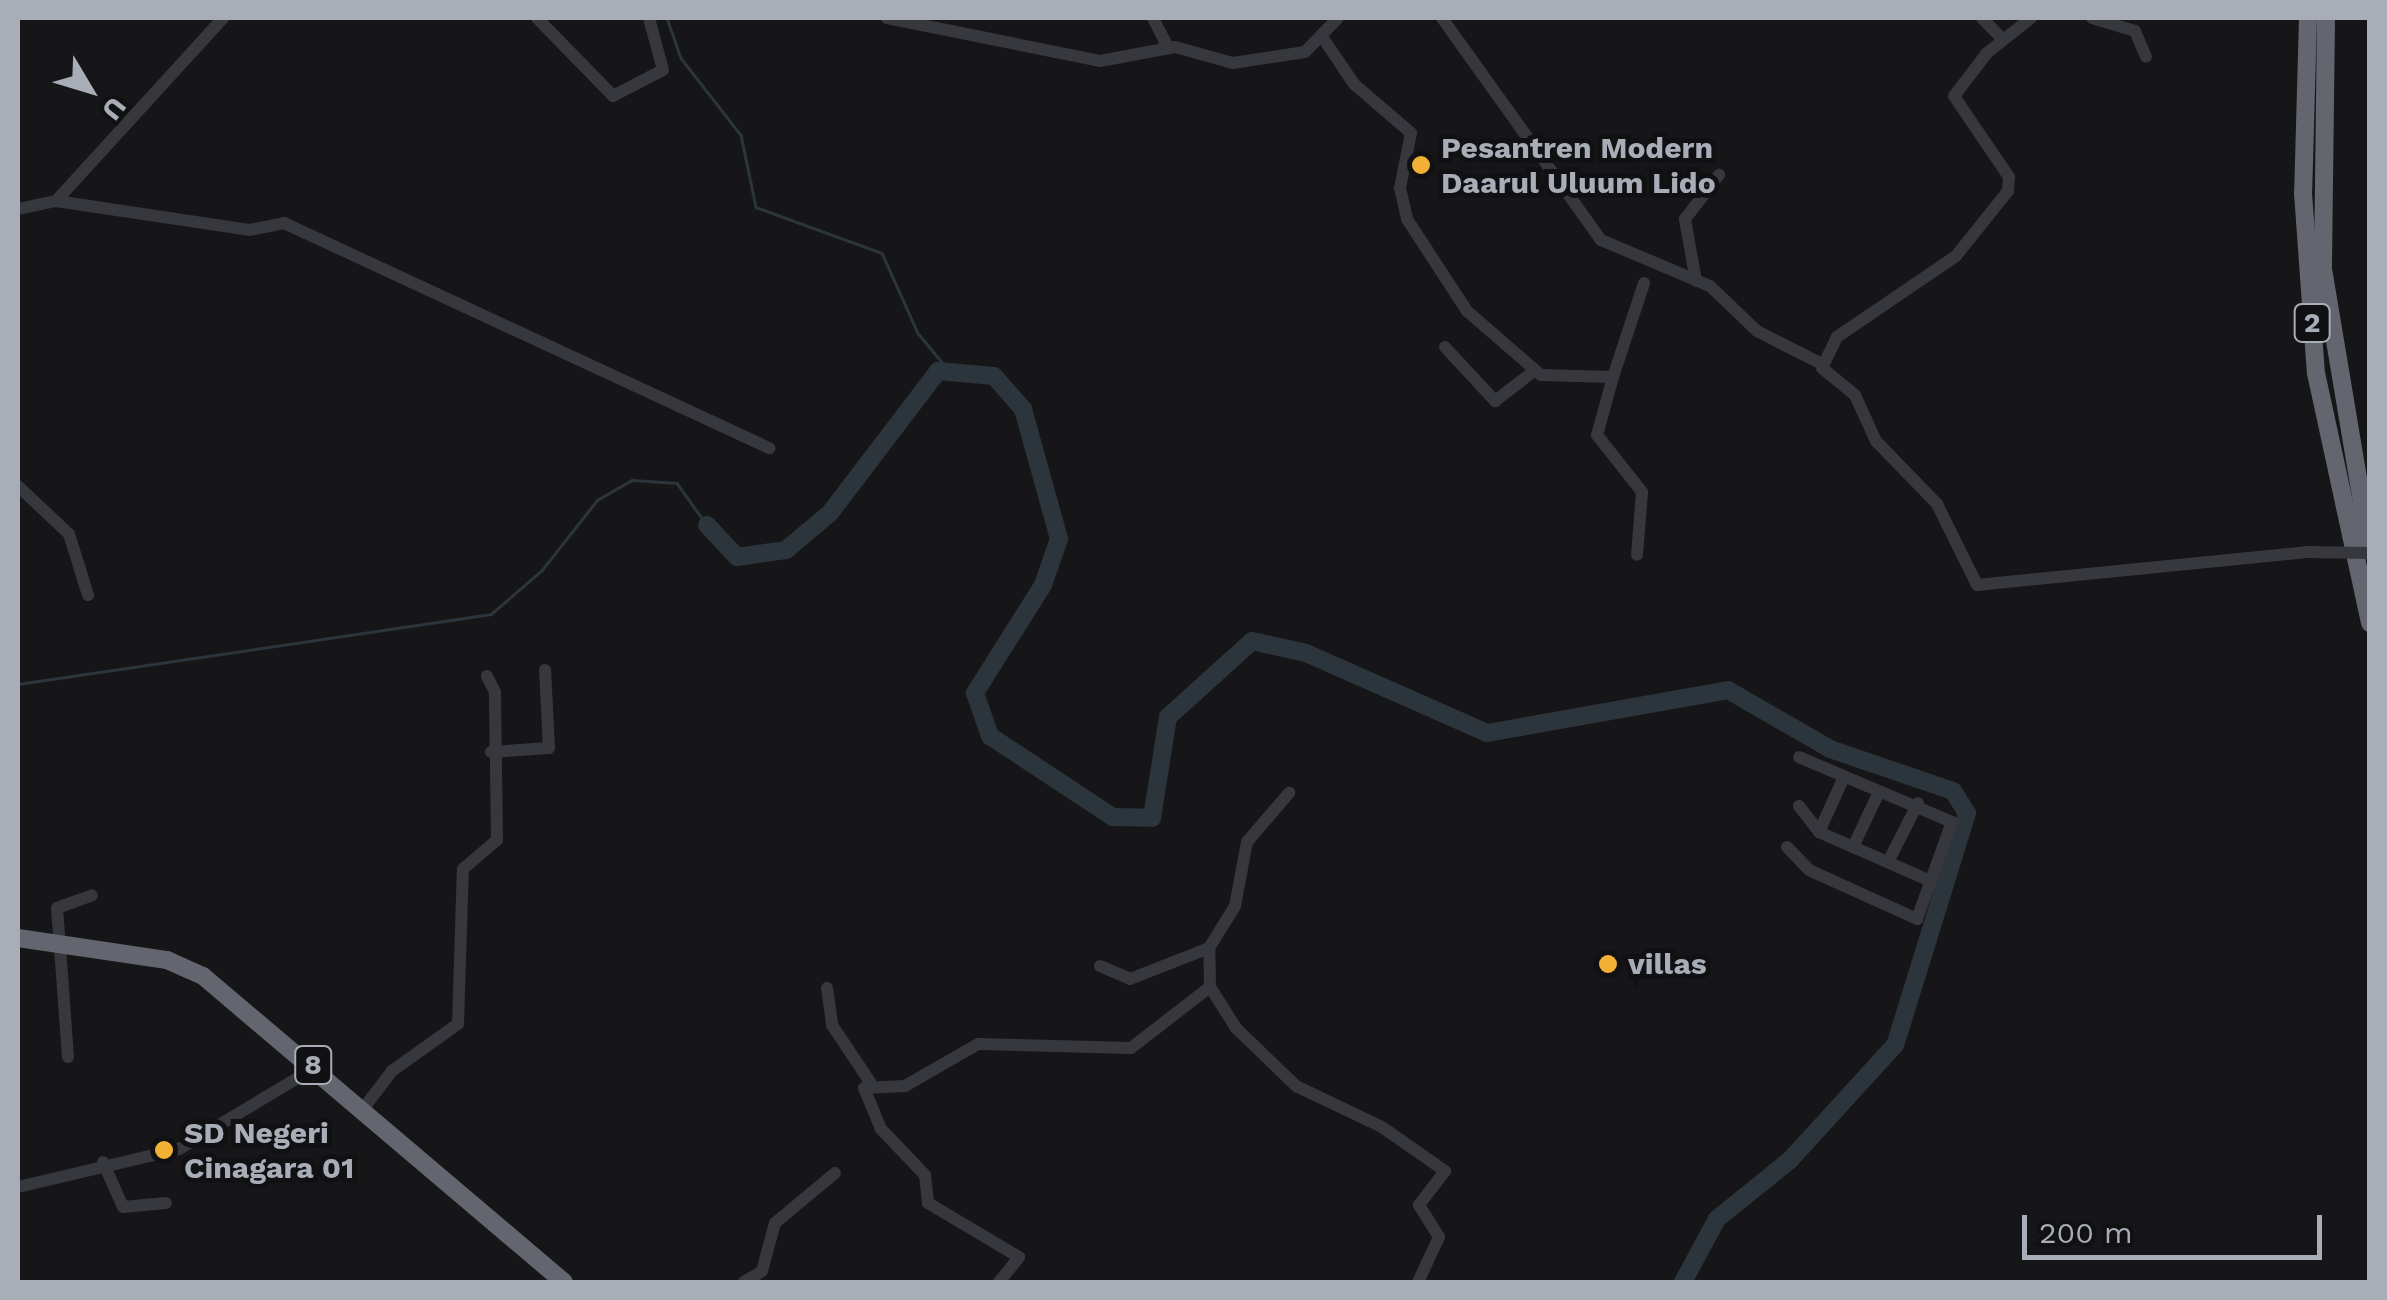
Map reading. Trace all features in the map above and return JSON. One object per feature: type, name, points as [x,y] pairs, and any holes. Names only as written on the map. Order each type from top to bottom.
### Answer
[{"type":"highway","name":"2","points":[[2308,18],[2302,193],[2316,373],[2370,624]]},
{"type":"highway","name":"2","points":[[2326,18],[2323,269],[2370,552]]},
{"type":"highway","name":"8","points":[[18,938],[189,967],[316,1067],[564,1282]]},
{"type":"street","points":[[56,202],[223,18]]},
{"type":"street","points":[[537,18],[614,96],[663,70],[649,18]]},
{"type":"street","points":[[886,18],[990,25],[1100,61],[1168,48],[1261,62],[1325,41],[1338,18]]},
{"type":"street","points":[[1153,18],[1168,48]]},
{"type":"street","points":[[1442,18],[1595,234],[1633,261],[1696,281],[1757,331],[1820,363],[1936,504],[1977,584],[2306,552],[2370,552]]},
{"type":"street","points":[[1982,18],[2002,39]]},
{"type":"street","points":[[1820,363],[1848,328],[1956,256],[2008,192],[2009,177],[1954,96],[2002,39],[2031,18]]},
{"type":"street","points":[[2092,18],[2135,31],[2146,57]]},
{"type":"street","points":[[1325,41],[1354,84],[1411,133],[1400,188],[1412,230],[1467,311],[1534,371],[1614,377]]},
{"type":"street","points":[[1696,281],[1685,219],[1719,175]]},
{"type":"street","points":[[18,209],[56,202],[249,230],[277,222],[332,239],[769,448]]},
{"type":"street","points":[[1637,555],[1642,492],[1597,435],[1644,283]]},
{"type":"street","points":[[1445,346],[1495,401],[1534,371]]},
{"type":"street","points":[[18,486],[69,534],[88,594]]},
{"type":"street","points":[[491,752],[550,748],[545,670]]},
{"type":"street","points":[[363,1109],[392,1071],[458,1024],[462,869],[497,840],[491,752],[495,692],[487,676]]},
{"type":"street","points":[[1787,847],[1809,870],[1917,919],[1952,822],[1918,802],[1842,780],[1799,757]]},
{"type":"street","points":[[1820,832],[1842,780]]},
{"type":"street","points":[[1853,846],[1880,792]]},
{"type":"street","points":[[1288,793],[1248,842],[1235,906],[1209,948],[1210,987],[1236,1028],[1296,1086],[1445,1171],[1418,1205],[1439,1238],[1418,1282]]},
{"type":"street","points":[[1888,862],[1918,802]]},
{"type":"street","points":[[1799,806],[1820,832],[1928,880]]},
{"type":"street","points":[[68,1057],[58,944],[59,902],[92,895]]},
{"type":"street","points":[[1100,966],[1130,978],[1209,948]]},
{"type":"street","points":[[870,1082],[905,1086],[978,1044],[1120,1052],[1210,987]]},
{"type":"street","points":[[827,988],[832,1025],[870,1082],[868,1107],[926,1174],[928,1203],[1019,1256],[999,1282]]},
{"type":"street","points":[[18,1188],[103,1162],[179,1148],[316,1067]]},
{"type":"street","points":[[103,1162],[123,1207],[166,1202]]},
{"type":"street","points":[[744,1282],[762,1271],[775,1223],[835,1173]]},
{"type":"waterway","points":[[667,18],[681,58],[741,135],[756,207],[882,253],[918,333],[945,366]]},
{"type":"waterway","points":[[707,525],[737,557],[786,550],[830,513],[938,371],[994,376],[1023,409],[1059,539],[1043,585],[975,693],[990,736],[1113,817],[1152,818],[1168,717],[1252,641],[1306,653],[1487,733],[1728,690],[1830,749],[1953,791],[1967,813],[1895,1045],[1790,1160],[1717,1219],[1683,1282]]},
{"type":"waterway","points":[[18,684],[491,614],[542,570],[597,500],[632,480],[677,483],[707,525]]},
{"type":"place","name":"Pesantren Modern Daarul Uluum Lido","points":[[1421,165]]},
{"type":"place","name":"villas","points":[[1608,964]]},
{"type":"place","name":"SD Negeri Cinagara 01","points":[[164,1150]]}]
